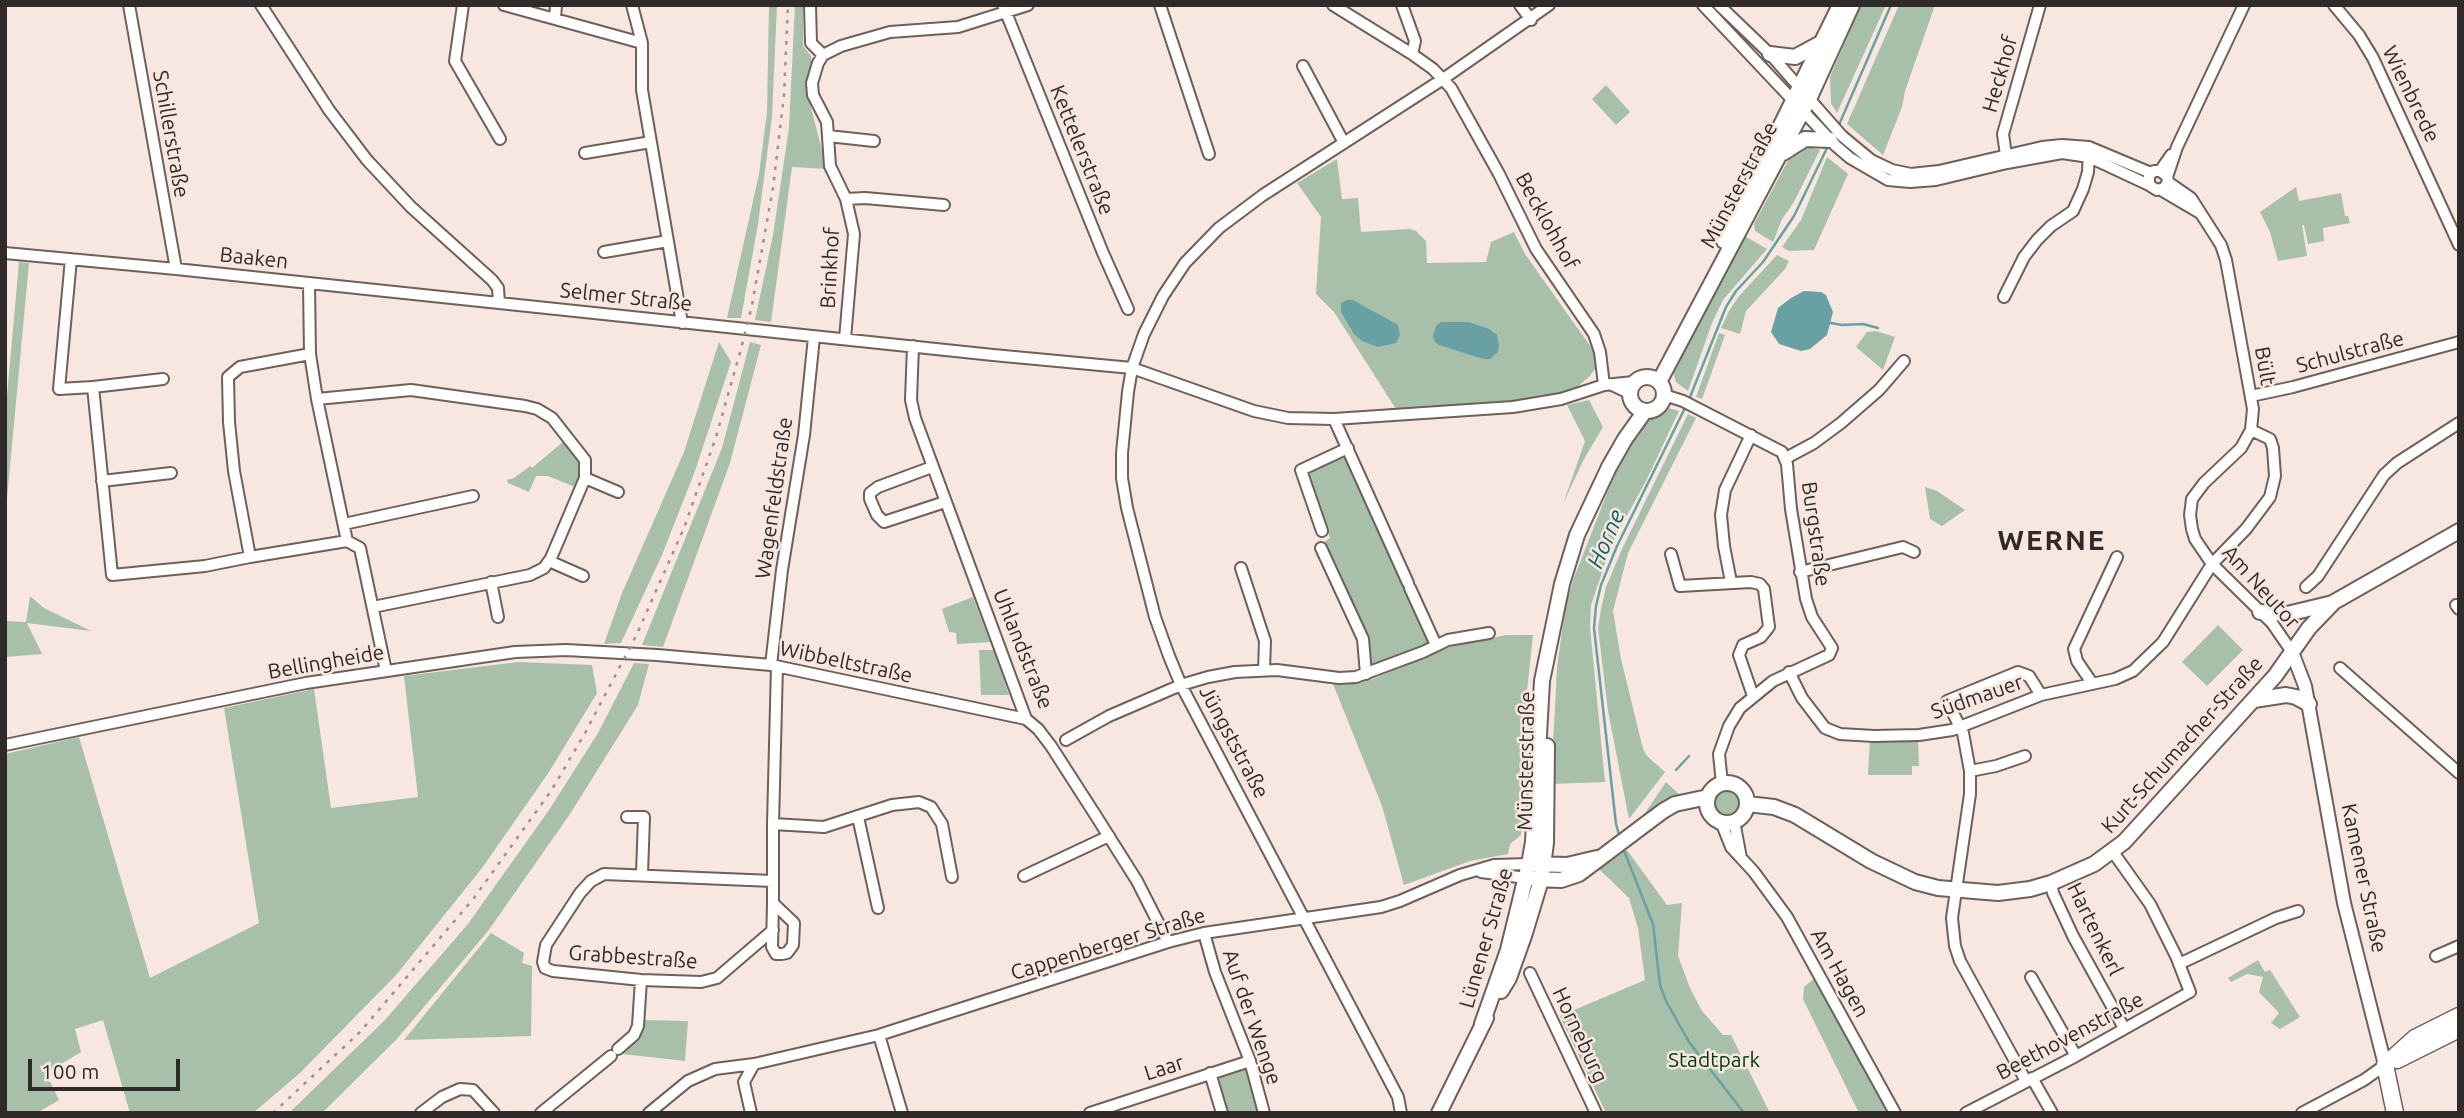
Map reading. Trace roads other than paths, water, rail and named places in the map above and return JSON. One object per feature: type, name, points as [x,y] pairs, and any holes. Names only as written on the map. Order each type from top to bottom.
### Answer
[{"type":"main road","name":"Münsterstraße","points":[[1658,385],[1778,157],[1801,103],[1799,86],[1840,5]]},
{"type":"main road","name":"Münsterstraße","points":[[1533,869],[1542,681],[1562,584],[1577,535],[1625,439],[1636,398],[1657,408],[1658,385],[1715,259],[1852,5]]},
{"type":"main road","points":[[1770,54],[1795,57],[1822,43]]},
{"type":"main road","points":[[1778,157],[1796,143],[1829,135]]},
{"type":"main road","points":[[1636,398],[1640,378],[1658,385]]},
{"type":"main road","points":[[2260,612],[2292,614],[2334,602],[2459,531]]},
{"type":"main road","name":"Kurt-Schumacher-Straße","points":[[1747,804],[1774,807],[1795,815],[1889,870],[1916,882],[1955,891],[2011,892],[2051,883],[2094,864],[2113,852],[2254,700],[2313,623],[2334,602]]},
{"type":"main road","points":[[2254,700],[2286,695],[2297,697],[2309,704]]},
{"type":"main road","points":[[1605,854],[1567,865],[1533,869],[1541,880],[1561,880],[1578,874],[1656,817],[1697,810],[1708,804],[1711,791],[1722,784],[1728,783],[1739,788],[1747,804],[1743,814],[1728,821],[1708,804]]},
{"type":"main road","name":"Lünener Straße","points":[[1482,1024],[1533,869]]},
{"type":"main road","name":"Lünener Straße","points":[[1439,1113],[1482,1024],[1508,978],[1541,880]]},
{"type":"main road","points":[[2381,1068],[2415,1038],[2459,1016]]},
{"type":"main road","points":[[2381,1068],[2459,1029]]},
{"type":"main road","name":"Kamener Straße","points":[[2381,1068],[2395,1113]]},
{"type":"street","name":"Schillerstraße","points":[[129,5],[176,269]]},
{"type":"street","points":[[261,5],[329,110],[367,160],[411,207],[492,280],[498,288],[499,303]]},
{"type":"street","points":[[463,5],[455,61],[500,138]]},
{"type":"street","points":[[504,5],[642,43]]},
{"type":"street","points":[[555,19],[556,5]]},
{"type":"street","points":[[632,5],[642,43],[642,90],[682,323]]},
{"type":"street","points":[[810,5],[811,43],[823,55],[841,46],[890,32],[958,27],[1005,9],[1028,5]]},
{"type":"street","points":[[1160,5],[1209,154]]},
{"type":"street","points":[[1333,5],[1412,54],[1443,79]]},
{"type":"street","points":[[1402,5],[1415,41],[1412,54]]},
{"type":"street","points":[[1520,5],[1531,20]]},
{"type":"street","name":"Jüngststraße","points":[[1401,1111],[1398,1097],[1181,685],[1156,617],[1127,508],[1122,478],[1122,453],[1132,368],[1144,334],[1163,296],[1195,252],[1240,211],[1443,79],[1549,5]]},
{"type":"street","points":[[1703,5],[1801,103],[1850,158],[1888,180],[1936,180],[2044,155],[2089,152]]},
{"type":"street","points":[[1719,5],[1799,86]]},
{"type":"street","name":"Heckhof","points":[[2006,155],[2003,134],[2040,5]]},
{"type":"street","points":[[2159,180],[2244,5]]},
{"type":"street","name":"Wienbrede","points":[[2334,5],[2359,35],[2373,58],[2459,245]]},
{"type":"street","name":"Kettelerstraße","points":[[1005,9],[1128,309]]},
{"type":"street","name":"Brinkhof","points":[[823,55],[814,72],[813,95],[827,122],[830,166],[846,199],[854,233],[845,339]]},
{"type":"street","points":[[1303,66],[1344,143]]},
{"type":"street","name":"Becklohhof","points":[[1443,79],[1451,88],[1499,174],[1536,249],[1594,334],[1607,385]]},
{"type":"street","points":[[1829,135],[1892,170],[1911,174],[1939,171],[2062,145],[2089,152]]},
{"type":"street","points":[[828,136],[874,141]]},
{"type":"street","points":[[585,153],[651,142]]},
{"type":"street","points":[[2004,297],[2024,257],[2037,240],[2051,226],[2073,211],[2083,190],[2089,152]]},
{"type":"street","name":"Bült","points":[[2089,152],[2159,180],[2191,198],[2221,244],[2251,396],[2251,429]]},
{"type":"street","name":"Brinkhof","points":[[846,199],[865,198],[944,205]]},
{"type":"street","points":[[604,252],[668,241]]},
{"type":"street","name":"Baaken","points":[[5,253],[499,303]]},
{"type":"street","points":[[71,259],[59,389],[163,379]]},
{"type":"street","points":[[309,284],[310,354],[347,541]]},
{"type":"street","name":"Selmer Straße","points":[[499,303],[1132,368]]},
{"type":"street","name":"Wagenfeldstraße","points":[[773,930],[774,666],[782,570],[804,435],[814,337]]},
{"type":"street","name":"Schulstraße","points":[[2251,396],[2459,342]]},
{"type":"street","name":"Uhlandstraße","points":[[913,346],[911,400],[915,418],[1026,719],[1051,746],[1109,836],[1137,881],[1168,942]]},
{"type":"street","points":[[250,557],[234,471],[228,377],[240,367],[310,354]]},
{"type":"street","points":[[1786,458],[1814,443],[1841,423],[1879,390],[1904,361]]},
{"type":"street","points":[[1132,368],[1254,411],[1288,418],[1334,419],[1542,404],[1607,385],[1636,398]]},
{"type":"street","name":"Burgstraße","points":[[1658,385],[1683,401],[1776,447],[1786,458],[1800,572],[1812,617],[1832,651],[1789,672]]},
{"type":"street","points":[[93,387],[112,575],[205,566],[347,541],[360,548],[386,671]]},
{"type":"street","points":[[317,400],[411,390],[537,409],[552,418],[585,460],[585,478],[549,561],[537,572],[373,607]]},
{"type":"street","points":[[1334,419],[1436,645]]},
{"type":"street","points":[[2306,587],[2318,576],[2384,475],[2397,463],[2459,423]]},
{"type":"street","name":"Am Neutor","points":[[2251,429],[2241,448],[2197,491],[2190,508],[2190,524],[2195,539],[2213,564],[2276,629],[2292,652]]},
{"type":"street","name":"Südmauer","points":[[1789,672],[1816,718],[1832,732],[1850,735],[1919,735],[1941,733],[2041,695],[2115,679],[2133,671],[2163,642],[2213,564],[2270,496],[2274,486],[2275,466],[2270,439],[2251,429]]},
{"type":"street","points":[[1731,582],[1721,515],[1726,490],[1751,435]]},
{"type":"street","points":[[1322,531],[1301,470],[1348,448]]},
{"type":"street","points":[[932,467],[878,486],[870,494],[870,499],[877,515],[884,522],[945,502]]},
{"type":"street","points":[[102,481],[170,473]]},
{"type":"street","points":[[585,478],[618,492]]},
{"type":"street","points":[[344,524],[473,496]]},
{"type":"street","points":[[1800,572],[1903,547],[1914,552]]},
{"type":"street","points":[[1321,548],[1363,639],[1366,674]]},
{"type":"street","points":[[1671,554],[1679,586],[1757,582],[1764,589],[1769,627],[1765,634],[1743,645],[1739,651],[1753,696]]},
{"type":"street","points":[[2092,683],[2077,662],[2074,649],[2117,557]]},
{"type":"street","points":[[549,561],[583,576]]},
{"type":"street","points":[[1241,568],[1265,641],[1264,670]]},
{"type":"street","points":[[491,582],[498,617]]},
{"type":"street","points":[[1066,740],[1109,716],[1181,685],[1235,672],[1264,670],[1298,671],[1339,678],[1366,674],[1456,638],[1489,633]]},
{"type":"street","name":"Bellingheide","points":[[5,745],[306,683],[515,652],[566,650],[657,655]]},
{"type":"street","name":"Kamener Straße","points":[[2292,652],[2301,671],[2309,704],[2344,903],[2381,1068]]},
{"type":"street","name":"Wibbeltstraße","points":[[657,655],[774,666],[1026,719]]},
{"type":"street","points":[[2340,668],[2459,773]]},
{"type":"street","points":[[1722,784],[1719,762],[1723,740],[1740,708],[1789,672]]},
{"type":"street","name":"Südmauer","points":[[1961,727],[1947,701],[2018,672],[2029,676],[2041,695]]},
{"type":"street","points":[[1961,727],[1970,771],[1970,794],[1952,918],[1958,957],[2029,1079],[2052,1113]]},
{"type":"street","points":[[1970,771],[2025,756]]},
{"type":"street","points":[[773,824],[824,827],[892,805],[919,802],[931,807],[942,824],[952,877]]},
{"type":"street","points":[[627,817],[644,817],[642,874]]},
{"type":"street","points":[[858,817],[878,908]]},
{"type":"street","name":"Am Hagen","points":[[1728,821],[1731,847],[1787,917],[1895,1113]]},
{"type":"street","points":[[1024,876],[1109,836]]},
{"type":"street","points":[[2113,852],[2150,904],[2179,964],[2276,918],[2298,911]]},
{"type":"street","name":"Cappenberger Straße","points":[[649,1113],[698,1075],[715,1069],[754,1064],[879,1035],[1168,942],[1204,933],[1381,907],[1494,865],[1533,869]]},
{"type":"street","name":"Grabbestraße","points":[[773,881],[604,874],[591,881],[546,945],[543,962],[545,968],[553,971],[641,980],[711,981],[773,930]]},
{"type":"street","name":"Hartenkerl","points":[[2051,883],[2073,936],[2124,1028]]},
{"type":"street","points":[[773,903],[793,923],[793,945],[787,953],[776,954],[773,951],[773,930]]},
{"type":"street","name":"Auf der Wenge","points":[[1204,933],[1215,972],[1250,1061],[1264,1113]]},
{"type":"street","points":[[2436,956],[2459,947]]},
{"type":"street","name":"Beethovenstraße","points":[[1966,1113],[2076,1056],[2190,992],[2179,964]]},
{"type":"street","name":"Horneburg","points":[[1530,973],[1595,1113]]},
{"type":"street","points":[[2031,976],[2076,1056]]},
{"type":"street","points":[[541,1113],[634,1035],[638,1026],[641,980]]},
{"type":"street","points":[[879,1035],[902,1113]]},
{"type":"street","name":"Laar","points":[[1090,1113],[1250,1061]]},
{"type":"street","points":[[751,1113],[744,1082],[754,1064]]},
{"type":"street","points":[[2302,1113],[2381,1068]]},
{"type":"street","points":[[1210,1073],[1222,1113]]},
{"type":"street","points":[[421,1113],[442,1097],[460,1089],[473,1090],[494,1113]]},
{"type":"water","points":[[1804,291],[1826,295],[1833,312],[1827,335],[1810,349],[1801,351],[1779,344],[1771,332],[1778,308]]},
{"type":"water","points":[[1353,300],[1398,325],[1400,335],[1396,343],[1378,347],[1362,341],[1354,334],[1341,312],[1341,303]]},
{"type":"water","points":[[1441,322],[1469,322],[1489,329],[1497,335],[1498,352],[1490,359],[1483,359],[1439,345],[1433,336],[1436,326]]},
{"type":"waterway","name":"Horne","points":[[1838,127],[1891,5]]},
{"type":"waterway","name":"Horne","points":[[1688,402],[1726,307],[1736,291],[1763,262],[1794,216],[1828,146]]},
{"type":"waterway","points":[[1831,323],[1863,324],[1878,328]]},
{"type":"waterway","name":"Horne","points":[[1620,838],[1616,824],[1594,628],[1596,606],[1601,585],[1617,546],[1685,408]]},
{"type":"waterway","points":[[1676,770],[1689,756]]},
{"type":"waterway","name":"Horne","points":[[1623,848],[1653,924],[1660,985],[1666,1001],[1689,1042],[1744,1113]]},
{"type":"railway","points":[[273,1113],[360,1032],[474,898],[551,791],[636,636],[684,528],[716,437],[752,305],[773,188],[784,95],[788,5]]},
{"type":"district","name":"WERNE","points":[[2052,541]]},
{"type":"park label","name":"Stadtpark","points":[[1714,1060]]}]
